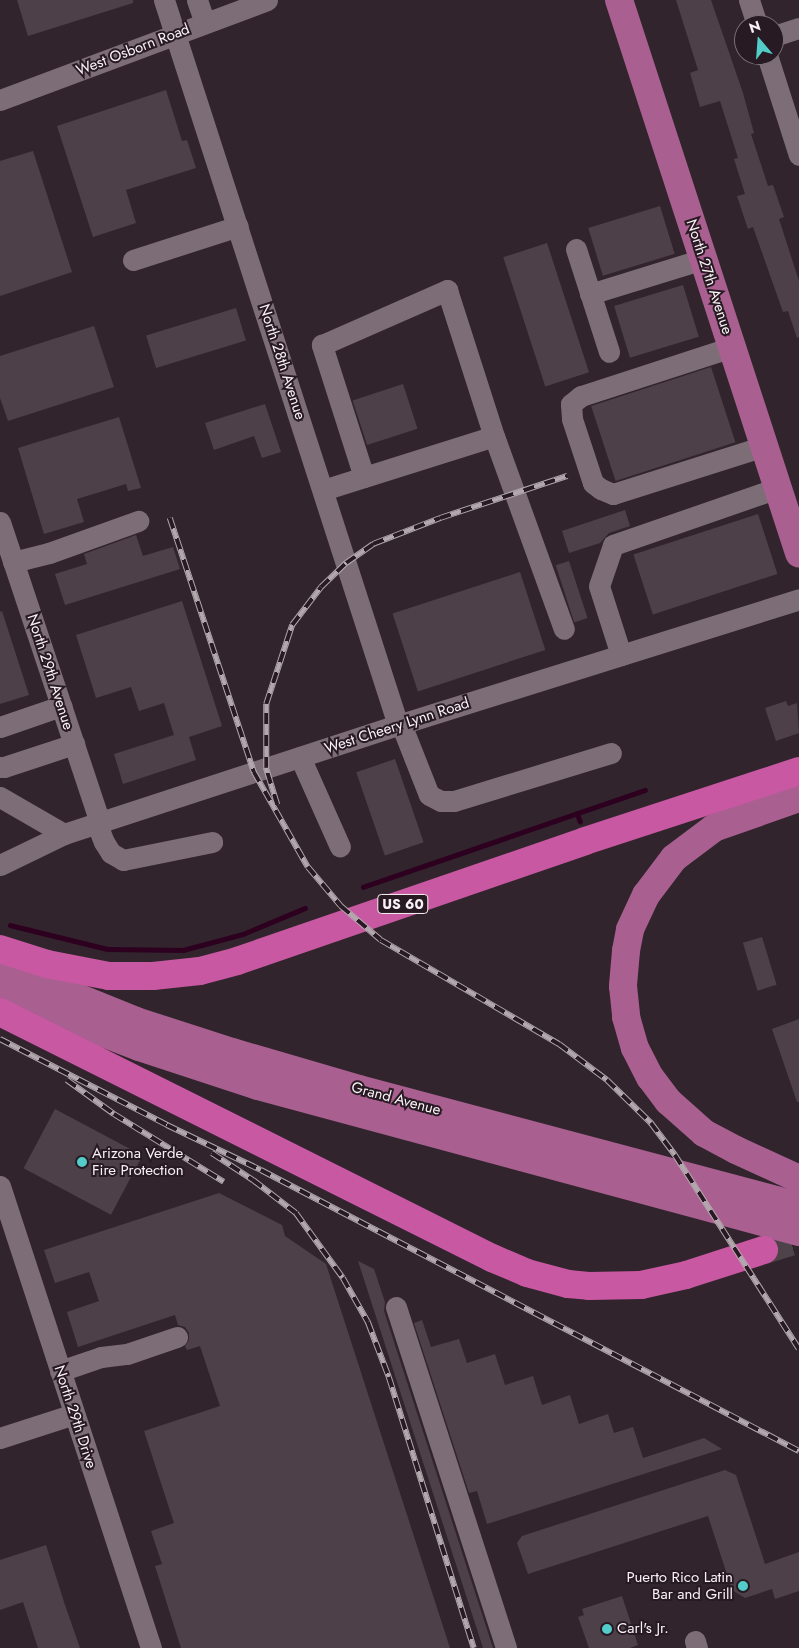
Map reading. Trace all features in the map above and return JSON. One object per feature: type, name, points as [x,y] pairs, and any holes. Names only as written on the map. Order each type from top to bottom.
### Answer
[{"type":"highway","name":"US 60","points":[[0,949],[47,964],[110,976],[153,976],[200,971],[238,961],[585,841],[799,771]]},
{"type":"highway","points":[[0,1012],[483,1253],[527,1273],[561,1282],[589,1286],[641,1285],[686,1275],[764,1250]]},
{"type":"main road","name":"North 27th Avenue","points":[[619,0],[732,347],[752,450],[778,488],[799,553]]},
{"type":"main road","points":[[799,798],[714,828],[689,845],[658,876],[646,894],[630,930],[624,969],[625,1002],[630,1032],[642,1062],[658,1089],[678,1112],[719,1141],[799,1180]]},
{"type":"main road","name":"Grand Avenue","points":[[0,966],[136,1021],[232,1052],[359,1089],[508,1127],[799,1206]]},
{"type":"main road","name":"Grand Avenue","points":[[0,993],[121,1041],[209,1071],[799,1232]]},
{"type":"street","name":"North 28th Avenue","points":[[164,0],[322,490],[400,724],[429,795],[441,801],[454,801],[611,752]]},
{"type":"street","points":[[197,0],[205,23]]},
{"type":"street","name":"West Osborn Road","points":[[0,100],[267,0]]},
{"type":"street","points":[[749,0],[754,15]]},
{"type":"street","points":[[784,33],[799,28]]},
{"type":"street","points":[[771,65],[794,123],[799,155]]},
{"type":"street","points":[[133,260],[238,226]]},
{"type":"street","points":[[576,249],[609,352]]},
{"type":"street","points":[[590,294],[703,259]]},
{"type":"street","points":[[364,477],[322,345],[447,290],[494,436],[564,629]]},
{"type":"street","points":[[732,347],[581,396],[571,404],[572,419],[593,483],[613,494],[752,450]]},
{"type":"street","points":[[322,490],[494,436]]},
{"type":"street","points":[[621,655],[599,586],[613,545],[778,488]]},
{"type":"street","name":"North 29th Avenue","points":[[0,522],[74,744],[104,842],[111,853],[123,860],[212,842]]},
{"type":"street","points":[[13,562],[138,522]]},
{"type":"street","name":"West Cheery Lynn Road","points":[[0,865],[64,834],[400,724],[799,599]]},
{"type":"street","points":[[0,727],[61,706]]},
{"type":"street","points":[[0,767],[4,768],[74,744]]},
{"type":"street","points":[[300,757],[340,846]]},
{"type":"street","points":[[0,798],[64,834]]},
{"type":"street","name":"North 29th Drive","points":[[0,1186],[151,1648]]},
{"type":"street","points":[[396,1307],[506,1648]]},
{"type":"street","points":[[60,1371],[101,1357],[127,1354],[177,1337]]},
{"type":"street","points":[[0,1438],[74,1414]]},
{"type":"building","points":[[17,0],[133,0],[133,3],[28,36]]},
{"type":"building","points":[[676,0],[711,0],[743,93],[754,133],[751,134],[768,186],[773,185],[784,217],[779,219],[799,281],[799,337],[797,338],[788,311],[783,312],[753,227],[748,229],[737,196],[745,194],[734,159],[738,158],[720,101],[700,107],[690,73],[698,70]]},
{"type":"building","points":[[166,90],[182,141],[187,140],[196,168],[126,190],[136,223],[93,237],[57,126]]},
{"type":"building","points":[[33,151],[72,272],[0,296],[0,161]]},
{"type":"building","points":[[660,206],[675,254],[603,276],[588,228]]},
{"type":"building","points":[[547,243],[589,372],[545,387],[503,257]]},
{"type":"building","points":[[683,285],[699,337],[630,358],[614,306]]},
{"type":"building","points":[[236,308],[246,341],[156,368],[146,335]]},
{"type":"building","points":[[94,326],[114,387],[8,421],[0,398],[0,356]]},
{"type":"building","points":[[711,367],[735,442],[616,481],[591,406]]},
{"type":"building","points":[[403,384],[418,429],[367,445],[353,400]]},
{"type":"building","points":[[265,404],[281,452],[262,458],[254,436],[214,450],[205,423]]},
{"type":"building","points":[[119,417],[141,488],[128,491],[126,484],[77,499],[84,522],[44,534],[18,448]]},
{"type":"building","points":[[625,510],[630,526],[609,533],[600,543],[569,553],[562,531]]},
{"type":"building","points":[[758,514],[777,574],[653,614],[633,554]]},
{"type":"building","points":[[136,535],[143,556],[173,547],[180,569],[65,605],[55,574],[87,564],[84,554]]},
{"type":"building","points":[[569,561],[588,618],[574,622],[556,565]]},
{"type":"building","points":[[520,572],[545,650],[418,691],[393,613]]},
{"type":"building","points":[[182,601],[222,726],[189,737],[196,760],[123,784],[114,754],[174,735],[164,703],[139,711],[131,687],[96,698],[76,635]]},
{"type":"building","points":[[2,611],[29,695],[0,704],[0,612]]},
{"type":"building","points":[[786,701],[788,706],[797,703],[799,733],[776,741],[765,708]]},
{"type":"building","points":[[395,759],[424,842],[385,856],[356,772]]},
{"type":"building","points":[[762,937],[777,985],[757,991],[743,943]]},
{"type":"building","points":[[799,1019],[799,1102],[797,1102],[772,1029]]},
{"type":"building","name":"Arizona Verde Fire Protection","points":[[55,1109],[142,1155],[111,1215],[24,1168]]},
{"type":"building","points":[[219,1193],[282,1225],[285,1236],[326,1264],[450,1648],[181,1648],[155,1566],[162,1564],[151,1531],[174,1523],[144,1431],[220,1406],[200,1346],[187,1350],[185,1346],[189,1340],[189,1333],[185,1327],[178,1325],[175,1315],[78,1347],[67,1312],[99,1301],[89,1272],[55,1283],[44,1250]]},
{"type":"building","points":[[358,1261],[374,1269],[385,1302],[384,1311],[493,1648],[483,1648]]},
{"type":"building","points":[[422,1320],[431,1347],[459,1339],[467,1363],[495,1354],[505,1385],[533,1376],[542,1405],[570,1395],[579,1424],[608,1414],[614,1433],[633,1427],[643,1458],[704,1438],[722,1449],[487,1524],[477,1491],[469,1493],[414,1323]]},
{"type":"building","points":[[725,1470],[736,1475],[765,1564],[799,1552],[799,1591],[775,1599],[772,1589],[745,1598],[732,1590],[708,1516],[528,1574],[517,1543],[522,1536]]},
{"type":"building","points":[[46,1545],[80,1648],[38,1648],[23,1602],[0,1610],[0,1560]]},
{"type":"building","points":[[622,1596],[638,1645],[630,1648],[589,1648],[578,1617],[584,1615],[582,1609]]},
{"type":"waterway","points":[[363,887],[645,790]]},
{"type":"waterway","points":[[577,813],[580,821]]},
{"type":"waterway","points":[[10,925],[108,949],[183,950],[243,934],[305,908]]},
{"type":"tunnel","points":[[764,1250],[799,1239]]},
{"type":"railway","points":[[277,805],[266,768],[266,704],[292,625],[321,587],[346,563],[373,544],[440,518],[567,476]]},
{"type":"railway","points":[[170,518],[254,772],[308,867],[341,906],[381,940],[559,1044],[607,1080],[651,1123],[675,1155],[799,1349]]},
{"type":"railway","points":[[0,1039],[167,1125],[261,1170],[799,1451]]},
{"type":"railway","points":[[67,1080],[114,1114],[224,1182]]},
{"type":"railway","points":[[212,1153],[253,1180],[296,1213],[343,1278],[368,1322],[389,1377],[474,1648]]},
{"type":"place","name":"Arizona Verde Fire Protection","points":[[82,1162]]},
{"type":"place","name":"Puerto Rico Latin Bar and Grill","points":[[743,1586]]},
{"type":"place","name":"Carl's Jr.","points":[[607,1629]]}]
